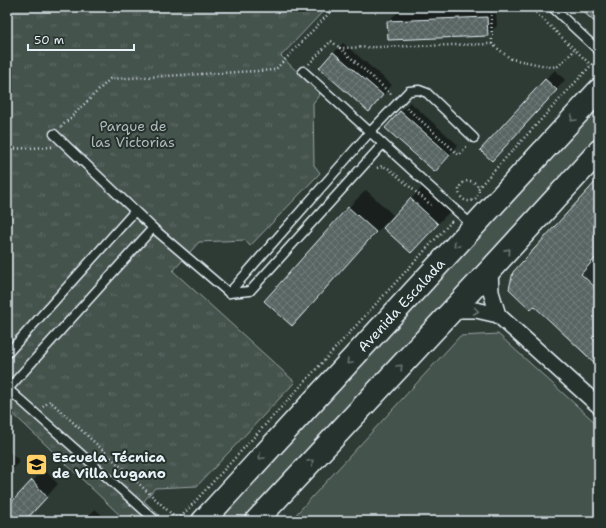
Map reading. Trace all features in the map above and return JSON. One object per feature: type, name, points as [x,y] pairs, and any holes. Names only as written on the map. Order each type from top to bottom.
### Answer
[{"type":"main road","name":"Avenida Escalada","points":[[203,521],[599,90]]},
{"type":"main road","points":[[256,521],[599,151]]},
{"type":"street","points":[[490,270],[492,292],[498,315]]},
{"type":"street","points":[[453,310],[476,310],[498,315],[599,406]]},
{"type":"lane","points":[[552,7],[599,51]]},
{"type":"lane","points":[[303,71],[474,226]]},
{"type":"lane","points":[[229,293],[370,132],[409,91],[419,90],[427,93],[474,138]]},
{"type":"lane","points":[[54,134],[153,228],[229,293],[250,291],[384,144]]},
{"type":"lane","points":[[7,354],[135,211]]},
{"type":"lane","points":[[153,228],[8,388],[156,521]]},
{"type":"path","points":[[54,134],[110,79],[275,70],[334,8],[351,7]]},
{"type":"path","points":[[491,7],[492,44]]},
{"type":"path","points":[[530,7],[591,65]]},
{"type":"path","points":[[303,71],[331,41],[459,155],[474,138]]},
{"type":"path","points":[[340,48],[492,44],[511,59],[552,67],[558,66],[575,50]]},
{"type":"path","points":[[478,188],[475,183],[470,181],[465,182],[461,184],[459,194],[462,199],[467,201],[472,201],[476,198],[478,188],[599,56]]},
{"type":"path","points":[[7,148],[66,146]]},
{"type":"path","points":[[372,174],[377,168],[382,166],[388,168],[432,206]]},
{"type":"path","points":[[36,414],[50,401],[178,520],[451,222],[447,218]]},
{"type":"green space","name":"Parque de las Victorias","points":[[7,7],[327,7],[281,56],[320,94],[313,103],[314,165],[320,173],[250,246],[245,240],[199,242],[173,271],[295,382],[197,486],[155,488],[144,501],[159,515],[153,521],[141,521],[133,514],[126,521],[7,408]]},
{"type":"green space","points":[[599,103],[599,134],[243,521],[218,521]]},
{"type":"green space","points":[[599,254],[599,291],[581,274]]},
{"type":"green space","points":[[498,334],[599,426],[599,521],[290,521],[460,336]]},
{"type":"building","points":[[578,7],[599,7],[599,26]]},
{"type":"building","points":[[487,17],[488,36],[388,40],[387,21]]},
{"type":"building","points":[[333,52],[383,95],[369,112],[319,68]]},
{"type":"building","points":[[545,79],[557,90],[492,161],[480,150]]},
{"type":"building","points":[[400,111],[450,155],[435,172],[385,128]]},
{"type":"building","points":[[599,178],[599,254],[581,274],[599,291],[599,331],[592,338],[599,345],[599,367],[534,306],[531,310],[509,289],[513,272]]},
{"type":"building","points":[[410,198],[438,224],[411,253],[383,228]]},
{"type":"building","points":[[348,207],[376,232],[292,326],[264,301]]},
{"type":"building","points":[[32,480],[47,497],[25,521],[7,521],[7,507]]},
{"type":"place","name":"Escuela Técnica de Villa Lugano","points":[[37,465]]}]
